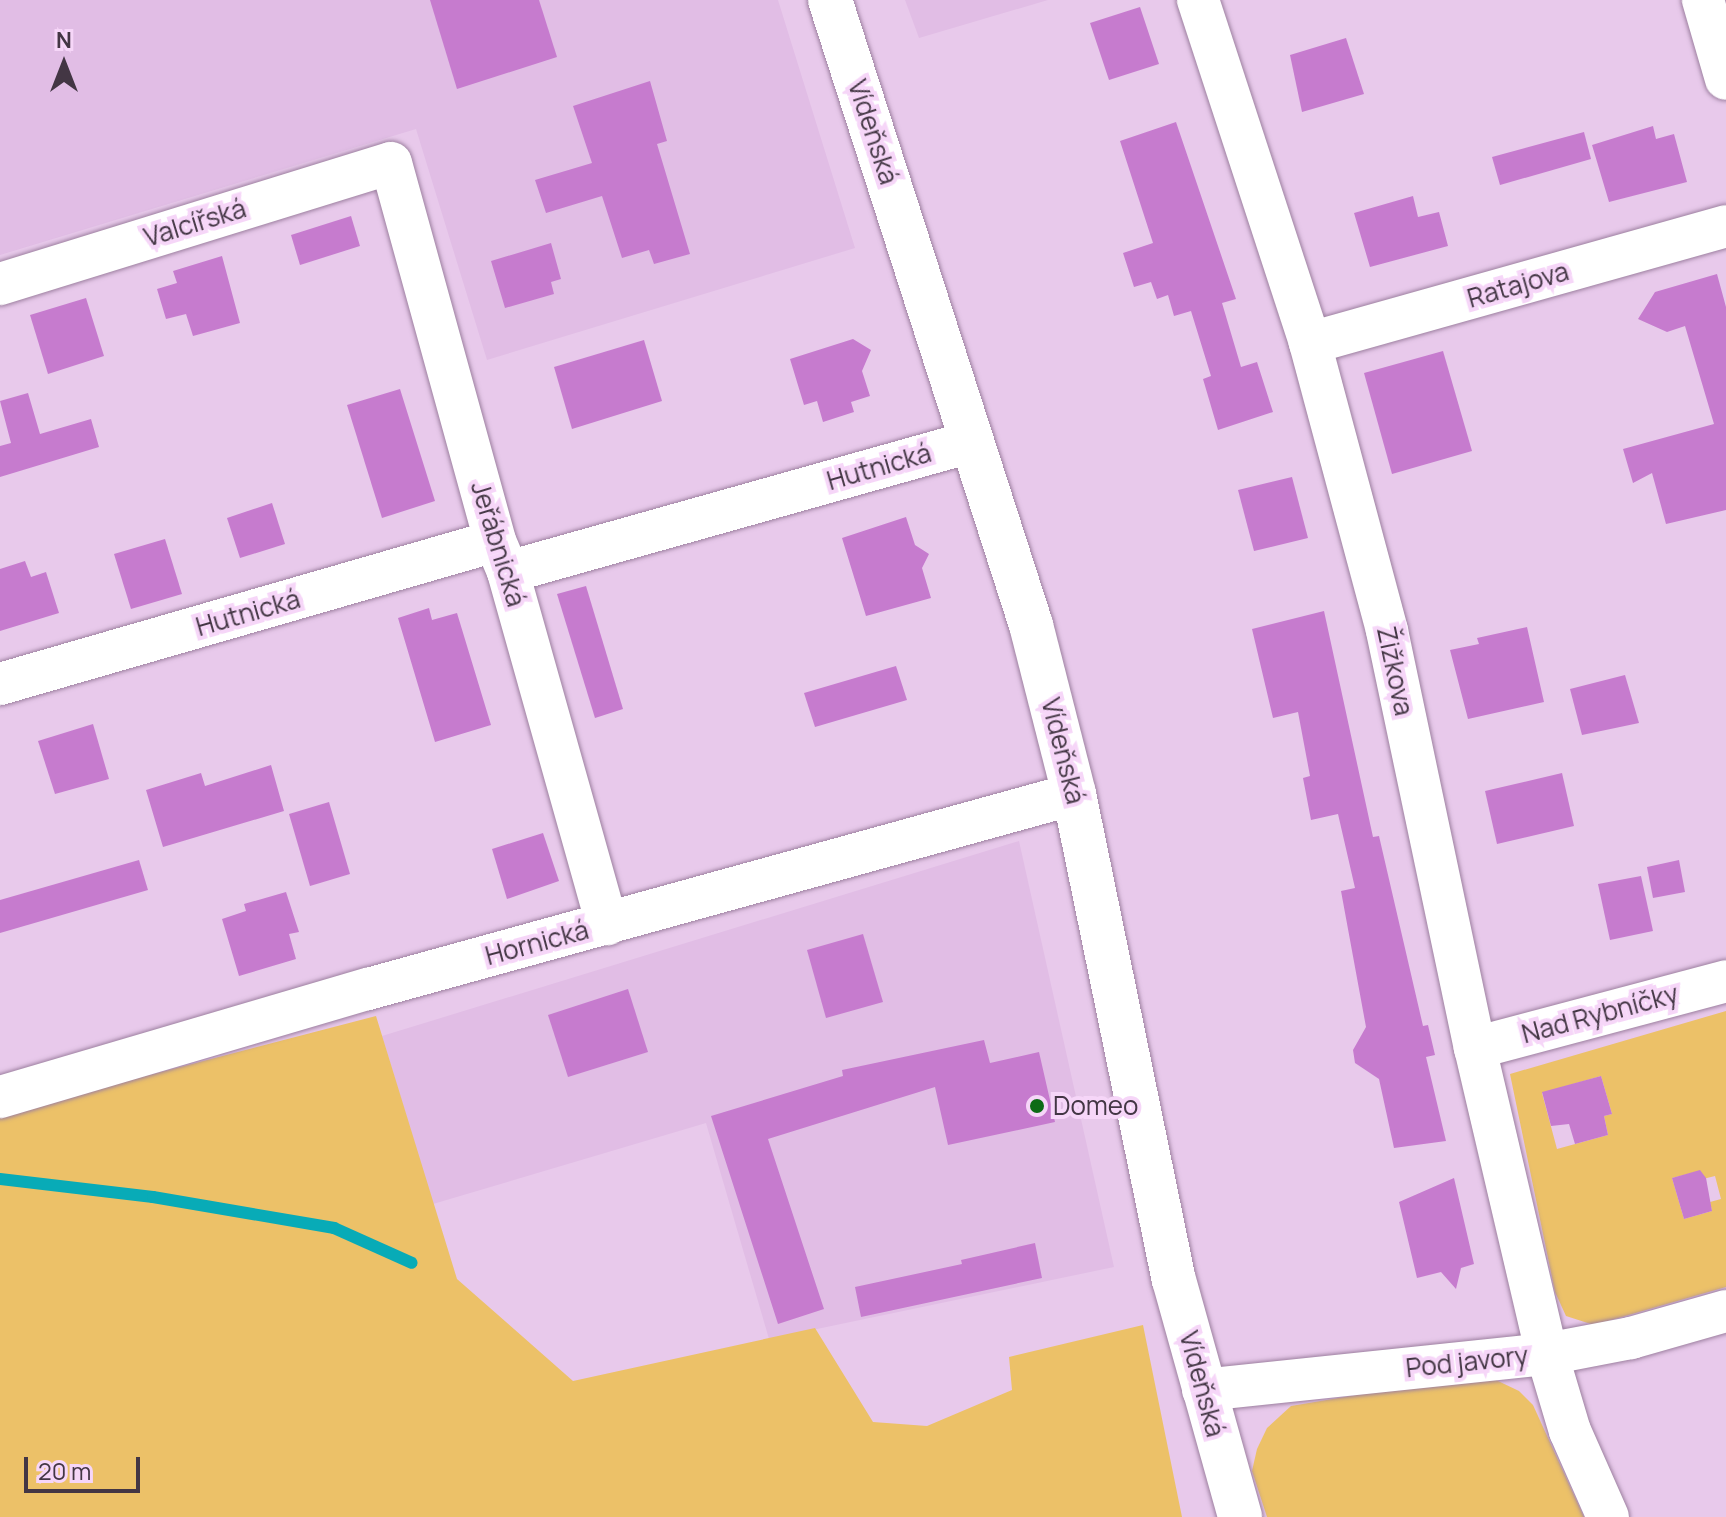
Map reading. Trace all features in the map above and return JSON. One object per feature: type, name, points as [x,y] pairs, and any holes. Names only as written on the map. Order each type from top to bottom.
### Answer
[{"type":"main road","name":"Vídeňská","points":[[830,0],[1031,625],[1074,794],[1174,1280],[1240,1517]]},
{"type":"street","name":"Žižkova","points":[[1198,0],[1310,343],[1387,631],[1475,1048],[1547,1354],[1570,1431],[1608,1517]]},
{"type":"street","points":[[1703,0],[1726,79]]},
{"type":"street","name":"Valcířská","points":[[0,284],[391,163]]},
{"type":"street","name":"Jeřábnická","points":[[391,163],[607,924]]},
{"type":"street","name":"Ratajova","points":[[1310,343],[1726,226]]},
{"type":"street","name":"Hutnická","points":[[0,684],[502,556],[973,441]]},
{"type":"street","name":"Hornická","points":[[0,1097],[368,989],[1074,794]]},
{"type":"street","name":"Nad Rybníčky","points":[[1475,1048],[1726,981]]},
{"type":"street","name":"Pod javory","points":[[1203,1390],[1547,1354],[1631,1338],[1726,1311]]},
{"type":"shaded area","points":[[0,0],[778,0],[855,248],[487,360],[416,129],[0,255]]},
{"type":"shaded area","points":[[905,0],[1048,0],[919,38]]},
{"type":"shaded area","points":[[1019,841],[1114,1267],[769,1339],[706,1123],[433,1204],[382,1036]]},
{"type":"shaded area","points":[[1726,1011],[1726,1287],[1594,1325],[1566,1316],[1555,1292],[1510,1074]],"holes":[[[1601,1076],[1612,1114],[1604,1116],[1608,1135],[1557,1149],[1542,1093]],[[1700,1171],[1703,1179],[1715,1176],[1721,1199],[1710,1202],[1712,1211],[1684,1219],[1672,1178]]]},
{"type":"shaded area","points":[[376,1016],[457,1279],[573,1381],[815,1328],[873,1422],[927,1426],[1012,1390],[1009,1357],[1143,1325],[1182,1517],[0,1517],[0,1114]]},
{"type":"shaded area","points":[[1496,1380],[1519,1391],[1533,1405],[1584,1517],[1267,1517],[1252,1471],[1257,1449],[1267,1428],[1291,1406],[1392,1389]]},
{"type":"building","points":[[430,0],[539,0],[557,57],[457,89]]},
{"type":"building","points":[[1140,7],[1159,64],[1109,80],[1090,23]]},
{"type":"building","points":[[1346,38],[1364,94],[1302,112],[1290,55]]},
{"type":"building","points":[[650,81],[667,141],[657,144],[690,254],[654,264],[649,250],[622,258],[602,196],[546,213],[535,180],[592,163],[573,106]]},
{"type":"building","points":[[1176,122],[1236,299],[1222,303],[1241,367],[1257,362],[1273,412],[1218,430],[1203,379],[1211,376],[1191,311],[1174,316],[1168,295],[1157,299],[1151,282],[1134,287],[1123,253],[1153,243],[1120,141]]},
{"type":"building","points":[[1653,126],[1656,139],[1674,134],[1687,182],[1609,202],[1592,145]]},
{"type":"building","points":[[1584,132],[1591,159],[1500,185],[1492,157]]},
{"type":"building","points":[[1413,196],[1418,217],[1439,212],[1448,246],[1370,267],[1354,213]]},
{"type":"building","points":[[351,216],[360,246],[300,265],[291,235]]},
{"type":"building","points":[[551,243],[561,279],[551,282],[554,294],[505,308],[491,261]]},
{"type":"building","points":[[222,256],[240,323],[193,336],[186,314],[166,319],[157,289],[177,283],[173,271]]},
{"type":"building","points":[[1717,274],[1726,307],[1726,510],[1666,524],[1652,473],[1633,483],[1623,449],[1714,424],[1685,326],[1667,332],[1638,319],[1655,292]]},
{"type":"building","points":[[86,298],[104,356],[48,374],[30,315]]},
{"type":"building","points":[[853,339],[871,350],[862,371],[870,396],[851,402],[854,412],[823,422],[817,401],[804,405],[790,359]]},
{"type":"building","points":[[644,340],[662,401],[572,429],[554,367]]},
{"type":"building","points":[[1443,351],[1472,451],[1392,474],[1364,373]]},
{"type":"building","points":[[400,389],[435,501],[382,518],[347,405]]},
{"type":"building","points":[[28,393],[40,434],[91,419],[99,447],[0,477],[0,446],[11,443],[0,401]]},
{"type":"building","points":[[1292,477],[1308,538],[1254,551],[1238,490]]},
{"type":"building","points":[[272,503],[285,544],[240,558],[227,518]]},
{"type":"building","points":[[906,517],[915,545],[929,554],[922,568],[931,598],[866,616],[842,538]]},
{"type":"building","points":[[165,539],[182,594],[131,609],[114,554]]},
{"type":"building","points":[[25,561],[31,577],[46,572],[59,613],[0,631],[0,569]]},
{"type":"building","points":[[586,586],[623,709],[595,718],[557,594]]},
{"type":"building","points":[[429,608],[432,620],[457,613],[491,725],[435,742],[398,618]]},
{"type":"building","points":[[1324,611],[1373,837],[1379,836],[1423,1026],[1428,1025],[1435,1055],[1426,1057],[1446,1141],[1394,1148],[1379,1079],[1355,1063],[1353,1050],[1366,1027],[1341,891],[1355,888],[1338,814],[1311,820],[1303,778],[1310,776],[1298,712],[1273,718],[1252,629]]},
{"type":"building","points":[[1527,627],[1544,702],[1468,719],[1450,650],[1479,644],[1477,638]]},
{"type":"building","points":[[896,666],[907,700],[815,727],[804,693]]},
{"type":"building","points":[[1625,675],[1639,723],[1582,735],[1570,689]]},
{"type":"building","points":[[93,724],[109,779],[55,794],[38,741]]},
{"type":"building","points":[[271,765],[284,811],[163,847],[146,790],[201,773],[205,786]]},
{"type":"building","points":[[1562,773],[1574,826],[1497,844],[1485,791]]},
{"type":"building","points":[[329,802],[350,874],[310,886],[289,814]]},
{"type":"building","points":[[543,833],[559,881],[507,899],[492,849]]},
{"type":"building","points":[[139,860],[148,890],[0,933],[0,900]]},
{"type":"building","points":[[1679,860],[1685,892],[1653,898],[1647,867]]},
{"type":"building","points":[[1641,876],[1653,931],[1610,940],[1598,884]]},
{"type":"building","points":[[286,892],[299,932],[289,934],[296,959],[239,976],[222,919],[246,911],[244,904]]},
{"type":"building","points":[[863,934],[883,1002],[826,1018],[807,950]]},
{"type":"building","points":[[628,989],[648,1052],[568,1077],[548,1015]]},
{"type":"building","points":[[984,1040],[990,1063],[1039,1052],[1055,1122],[948,1145],[935,1087],[768,1139],[824,1309],[778,1324],[711,1116],[843,1076],[842,1070]]},
{"type":"building","points":[[1601,1076],[1612,1114],[1604,1116],[1608,1135],[1575,1144],[1569,1124],[1551,1126],[1542,1092]]},
{"type":"building","points":[[1700,1170],[1706,1178],[1712,1211],[1684,1219],[1672,1178]]},
{"type":"building","points":[[1454,1178],[1474,1264],[1461,1268],[1456,1289],[1441,1272],[1417,1278],[1399,1202]]},
{"type":"building","points":[[1035,1243],[1042,1278],[861,1317],[855,1287],[962,1264],[961,1260]]},
{"type":"waterway","points":[[0,1179],[153,1197],[334,1228],[412,1263]]},
{"type":"place","name":"Domeo","points":[[1037,1106]]}]
